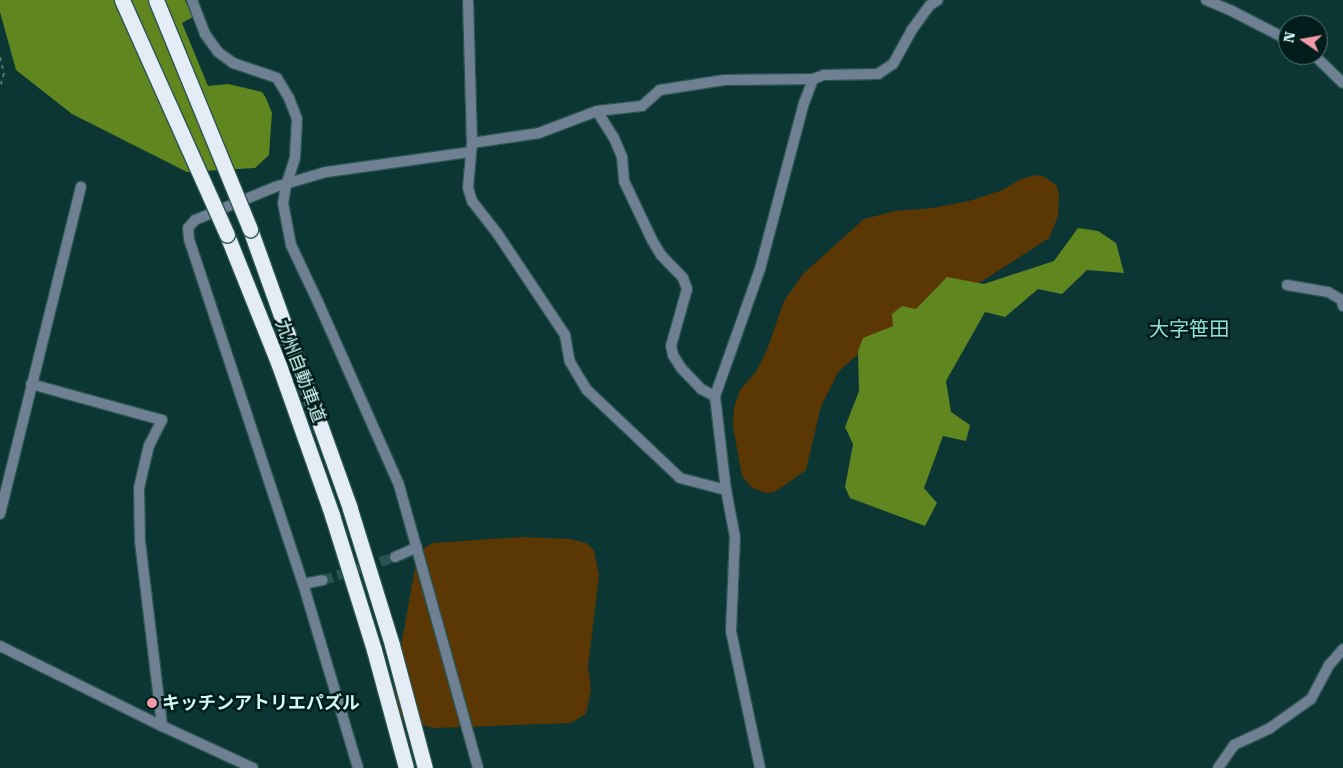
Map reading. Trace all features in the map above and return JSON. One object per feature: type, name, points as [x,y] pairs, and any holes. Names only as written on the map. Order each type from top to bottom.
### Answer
[{"type":"highway","name":"九州自動車道","points":[[122,0],[227,235],[279,365],[332,515],[374,650],[406,768]]},
{"type":"highway","name":"九州自動車道","points":[[156,0],[250,229],[350,508],[392,645],[425,768]]},
{"type":"street","points":[[192,0],[206,34],[218,52],[233,63],[277,78],[284,87],[297,119],[295,158],[286,184],[283,203],[284,219],[291,245],[399,485],[478,768]]},
{"type":"street","points":[[468,0],[471,147],[468,188],[472,201],[497,232],[565,335],[570,362],[587,390],[680,478],[726,490]]},
{"type":"street","points":[[358,768],[303,584],[189,239],[188,228],[195,220],[275,187],[326,172],[471,147],[539,133],[597,111],[642,106],[660,90],[724,80],[813,79],[824,75],[878,74],[893,64],[911,31],[930,5],[938,0]]},
{"type":"street","points":[[1206,0],[1278,35]]},
{"type":"street","points":[[1324,65],[1343,83]]},
{"type":"street","points":[[760,768],[731,631],[735,537],[726,490],[716,396],[760,269],[804,103],[813,79]]},
{"type":"street","points":[[597,111],[614,138],[622,157],[624,181],[652,240],[661,255],[683,278],[687,289],[671,346],[673,355],[701,390],[716,396]]},
{"type":"street","points":[[0,514],[81,187]]},
{"type":"street","points":[[1287,285],[1328,292],[1342,300],[1343,306]]},
{"type":"street","points":[[31,384],[162,420],[149,445],[139,488],[140,540],[162,726]]},
{"type":"street","points":[[396,557],[417,547]]},
{"type":"street","points":[[303,584],[323,580]]},
{"type":"street","points":[[0,646],[162,726],[253,768]]},
{"type":"street","points":[[1218,768],[1234,744],[1270,728],[1311,699],[1330,664],[1343,648]]},
{"type":"path","points":[[0,57],[4,73],[0,87]]},
{"type":"shaded area","points":[[0,0],[185,0],[193,17],[182,23],[208,86],[228,84],[262,92],[266,98],[272,113],[269,155],[255,168],[187,172],[72,114],[16,70],[0,12]]},
{"type":"shaded area","points":[[1037,175],[1045,177],[1056,185],[1059,193],[1058,216],[1049,238],[984,280],[871,343],[839,371],[821,406],[806,470],[775,492],[766,493],[752,488],[742,476],[733,426],[734,408],[740,390],[757,370],[767,350],[784,301],[803,274],[864,219],[895,211],[933,208],[969,201],[1003,190],[1021,179]]},
{"type":"shaded area","points":[[1078,228],[1098,231],[1116,243],[1124,273],[1087,270],[1062,294],[1038,289],[1005,317],[985,312],[946,381],[951,412],[970,425],[966,441],[943,436],[924,488],[937,503],[925,526],[850,498],[845,487],[853,444],[845,427],[859,391],[858,351],[863,338],[893,326],[892,314],[902,306],[916,309],[947,277],[984,284],[1054,261]]},
{"type":"shaded area","points":[[523,537],[570,539],[586,543],[594,550],[599,576],[588,666],[591,690],[586,714],[571,723],[433,728],[400,718],[394,708],[395,680],[418,551],[433,543]]},
{"type":"tunnel","points":[[323,580],[395,557]]},
{"type":"place","name":"キッチンアトリエパズル","points":[[152,703]]},
{"type":"district","name":"大字笹田","points":[[1189,329]]}]
